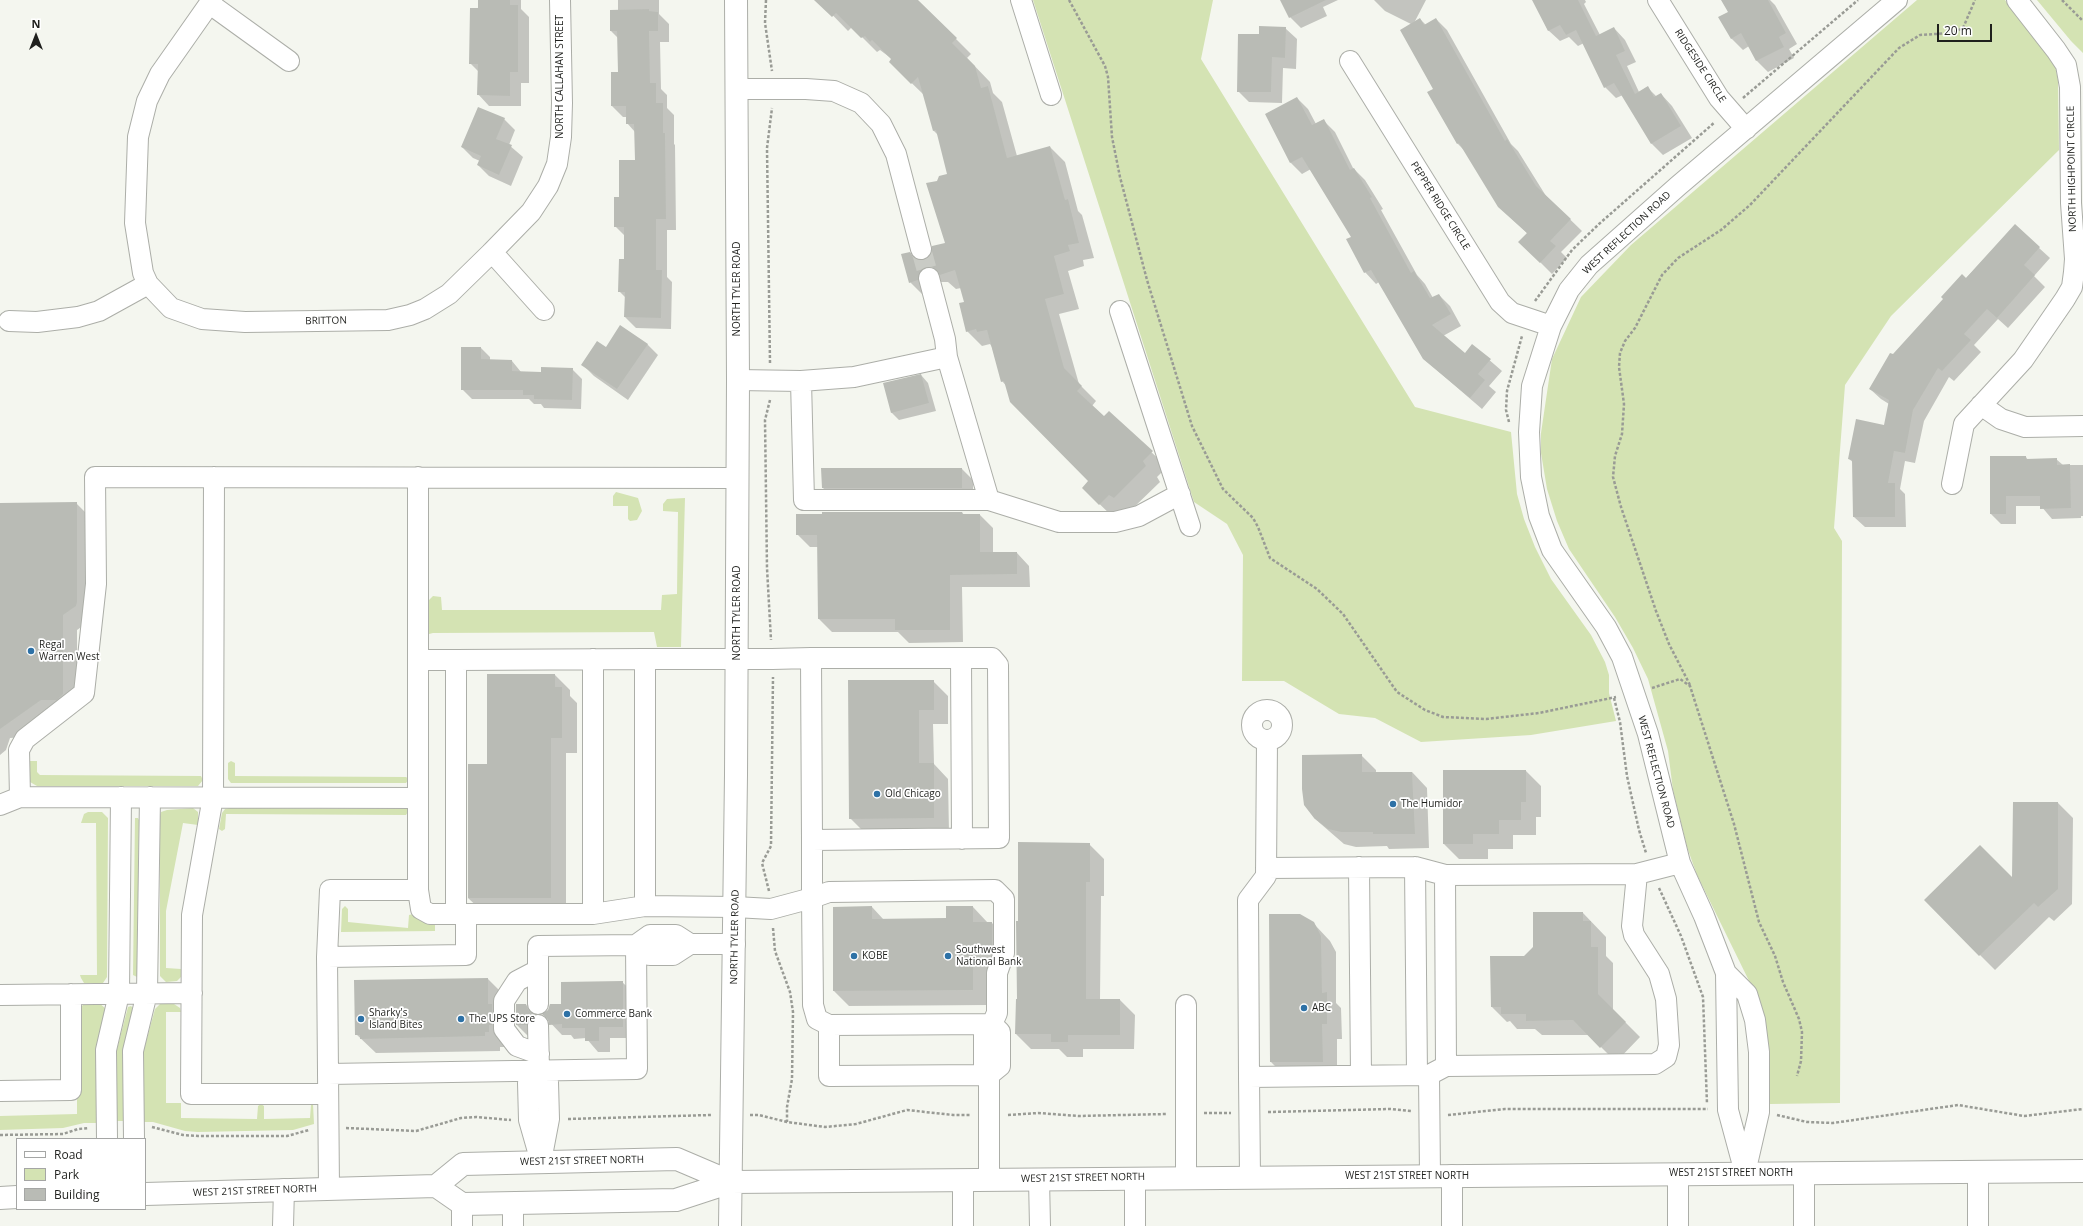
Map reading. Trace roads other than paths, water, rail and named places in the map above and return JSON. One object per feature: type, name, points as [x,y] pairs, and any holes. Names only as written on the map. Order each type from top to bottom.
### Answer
[{"type":"main road","name":"NORTH TYLER ROAD","points":[[730,1226],[735,944],[738,478],[736,0]]},
{"type":"main road","name":"WEST 21ST STREET NORTH","points":[[146,1194],[436,1186],[463,1164],[677,1159],[731,1182]]},
{"type":"main road","name":"WEST 21ST STREET NORTH","points":[[462,1204],[676,1200],[731,1182],[1186,1177],[2083,1171]]},
{"type":"main road","points":[[436,1186],[462,1204]]},
{"type":"main road","points":[[0,1198],[16,1198]]},
{"type":"street","name":"NORTH CALLAHAN STREET","points":[[492,252],[531,212],[548,186],[557,164],[561,137],[562,109],[560,0]]},
{"type":"street","points":[[1021,0],[1051,95]]},
{"type":"street","name":"RIDGESIDE CIRCLE","points":[[1658,0],[1719,98],[1746,129]]},
{"type":"street","name":"WEST REFLECTION ROAD","points":[[1745,1173],[1728,1110],[1726,973],[1704,916],[1680,864],[1648,734],[1622,658],[1606,627],[1552,550],[1539,516],[1532,478],[1529,432],[1532,386],[1551,326],[1569,290],[1589,265],[1678,186],[1897,0]]},
{"type":"street","name":"NORTH HIGHPOINT CIRCLE","points":[[1952,484],[1964,424],[2023,360],[2072,287],[2079,262],[2071,203],[2070,87],[2066,65],[2017,0]]},
{"type":"street","points":[[9,321],[37,322],[85,315],[99,311],[148,284],[140,260],[135,223],[138,137],[147,101],[160,74],[211,2],[289,61]]},
{"type":"street","name":"PEPPER RIDGE CIRCLE","points":[[1350,61],[1500,302],[1512,313],[1551,326]]},
{"type":"street","points":[[736,89],[834,91],[861,104],[881,124],[896,154],[921,249]]},
{"type":"street","name":"BRITTON","points":[[148,284],[171,308],[202,319],[245,322],[388,320],[410,315],[425,309],[443,298],[492,252]]},
{"type":"street","points":[[492,252],[544,310]]},
{"type":"street","points":[[929,278],[945,339],[947,357],[989,500]]},
{"type":"street","points":[[1120,311],[1190,526]]},
{"type":"street","points":[[738,380],[801,381],[854,377],[947,357]]},
{"type":"street","points":[[801,381],[804,500],[989,500],[1059,522],[1115,522],[1139,516],[1180,494]]},
{"type":"street","points":[[1980,405],[2001,419],[2025,427],[2083,426]]},
{"type":"street","points":[[20,797],[19,750],[25,739],[84,693],[96,584],[95,478],[738,478]]},
{"type":"street","points":[[214,478],[213,797],[192,915],[191,1094],[328,1094]]},
{"type":"street","points":[[418,478],[418,890],[421,909],[430,914],[593,914],[645,906],[735,907],[771,910],[829,892],[995,890],[1004,899],[1004,953],[997,973],[997,1013],[992,1024],[984,1032],[984,1067],[989,1075],[989,1179]]},
{"type":"street","points":[[811,658],[813,1005],[817,1019],[829,1025],[992,1024]]},
{"type":"street","points":[[961,658],[962,839]]},
{"type":"street","points":[[418,660],[992,658],[998,665],[999,838],[812,840]]},
{"type":"street","points":[[593,659],[593,914]]},
{"type":"street","points":[[645,659],[645,906]]},
{"type":"street","points":[[327,957],[466,955],[461,914],[456,660]]},
{"type":"street","points":[[1250,1177],[1248,900],[1266,876],[1267,740]]},
{"type":"street","points":[[0,805],[20,797],[418,798]]},
{"type":"street","points":[[107,1134],[106,1050],[119,994],[121,797]]},
{"type":"street","points":[[134,1133],[133,1051],[147,994],[150,797]]},
{"type":"street","points":[[1266,868],[1415,867],[1444,875],[1645,872],[1680,864]]},
{"type":"street","points":[[1415,867],[1431,1072]]},
{"type":"street","points":[[1359,868],[1361,1075]]},
{"type":"street","points":[[1249,1076],[1361,1075],[1655,1064],[1666,1057],[1669,1045],[1666,999],[1659,974],[1634,935],[1632,926],[1645,872]]},
{"type":"street","points":[[1430,1176],[1431,1072],[1444,875]]},
{"type":"street","points":[[329,1188],[327,957],[330,890],[418,890]]},
{"type":"street","points":[[538,1004],[538,946],[636,945],[650,955],[673,955],[690,944],[735,944]]},
{"type":"street","points":[[328,1074],[539,1062],[637,1070],[636,945]]},
{"type":"street","points":[[538,970],[516,981],[504,1001],[504,1029],[516,1046],[539,1062]]},
{"type":"street","name":"WEST REFLECTION ROAD","points":[[1726,973],[1747,994],[1755,1020],[1759,1052],[1759,1112],[1745,1173]]},
{"type":"street","points":[[0,994],[147,994],[192,992]]},
{"type":"street","points":[[0,1092],[71,1090],[71,994]]},
{"type":"street","points":[[1186,1005],[1186,1177]]},
{"type":"street","points":[[538,1025],[539,1062],[548,1082],[549,1120],[541,1162]]},
{"type":"street","points":[[829,1025],[829,1076],[989,1075]]},
{"type":"street","points":[[539,1062],[528,1083],[529,1120],[541,1162]]},
{"type":"street","points":[[1978,1172],[1978,1226]]},
{"type":"street","points":[[1804,1173],[1804,1226]]},
{"type":"street","points":[[1678,1174],[1678,1226]]},
{"type":"street","points":[[1452,1175],[1452,1226]]},
{"type":"street","points":[[1135,1178],[1135,1226]]},
{"type":"street","points":[[1039,1179],[1040,1226]]},
{"type":"street","points":[[963,1180],[963,1226]]},
{"type":"street","points":[[283,1226],[284,1189]]},
{"type":"street","points":[[513,1203],[513,1226]]},
{"type":"street","points":[[462,1204],[462,1226]]},
{"type":"tunnel","points":[[921,249],[929,278]]},
{"type":"place","name":"Regal Warren West","points":[[31,651]]},
{"type":"place","name":"Old Chicago","points":[[877,794]]},
{"type":"place","name":"The Humidor","points":[[1393,804]]},
{"type":"place","name":"KOBE","points":[[854,956]]},
{"type":"place","name":"Southwest National Bank","points":[[948,956]]},
{"type":"place","name":"ABC","points":[[1304,1008]]},
{"type":"place","name":"Commerce Bank","points":[[567,1014]]},
{"type":"place","name":"Sharky's Island Bites","points":[[361,1019]]},
{"type":"place","name":"The UPS Store","points":[[461,1019]]}]
